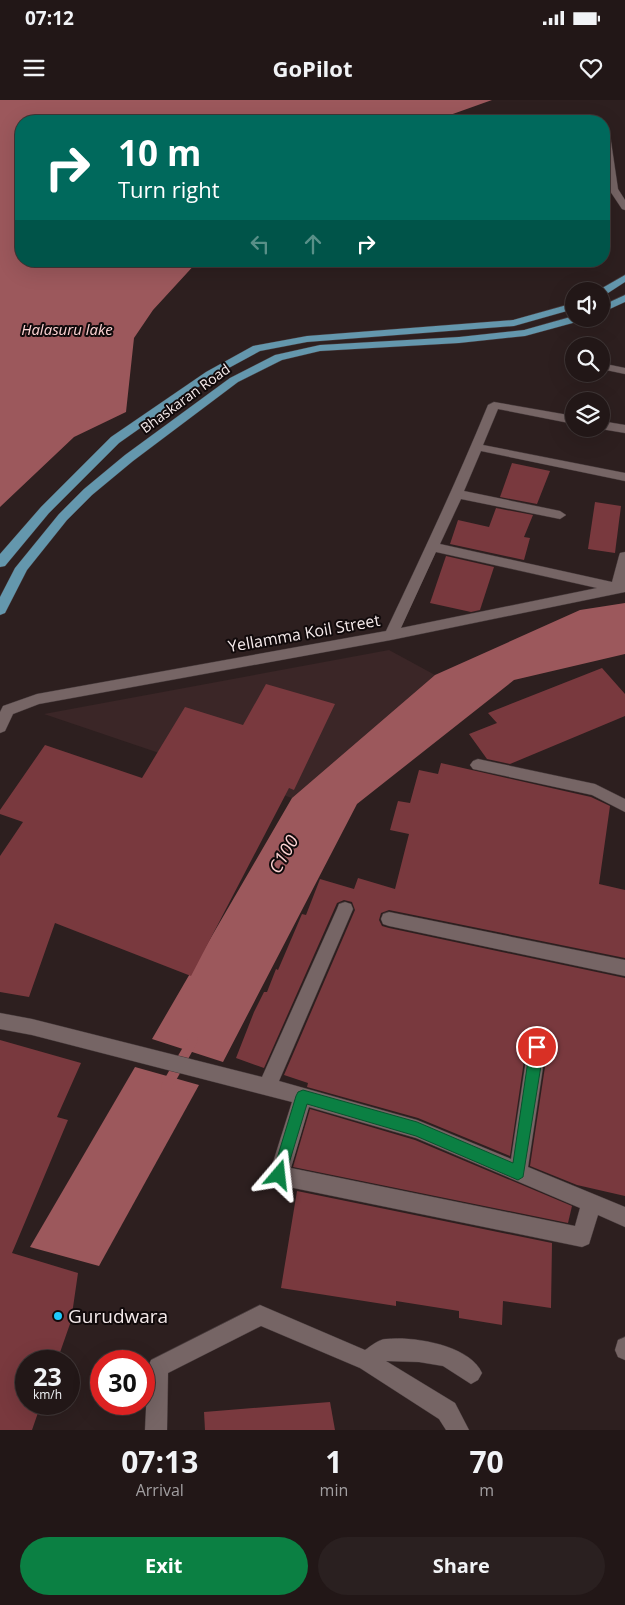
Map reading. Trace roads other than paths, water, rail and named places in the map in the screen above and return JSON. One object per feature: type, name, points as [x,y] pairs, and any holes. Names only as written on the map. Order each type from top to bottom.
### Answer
[{"type":"main road","points":[[610,287],[625,278]]},
{"type":"main road","points":[[610,306],[625,298]]},
{"type":"main road","name":"Bhaskaran Road","points":[[0,563],[45,510],[115,440],[214,372],[257,348],[307,339],[514,323],[565,309]]},
{"type":"main road","name":"Bhaskaran Road","points":[[0,610],[22,568],[63,517],[88,492],[129,458],[234,380],[279,356],[320,348],[459,340],[525,333],[565,322]]},
{"type":"main road","points":[[214,372],[234,380]]},
{"type":"street","points":[[610,189],[625,207]]},
{"type":"street","points":[[610,368],[625,371]]},
{"type":"street","points":[[391,635],[431,546],[457,494],[494,405],[565,418]]},
{"type":"street","points":[[610,426],[625,429]]},
{"type":"street","points":[[477,447],[625,477]]},
{"type":"street","points":[[457,494],[560,515]]},
{"type":"street","points":[[431,546],[621,588],[625,556]]},
{"type":"street","name":"Yellamma Koil Street","points":[[0,727],[8,710],[37,699],[391,635],[621,588]]},
{"type":"street","points":[[478,765],[595,790],[625,806]]},
{"type":"street","points":[[266,1088],[345,909]]},
{"type":"street","points":[[389,919],[625,968]]},
{"type":"street","points":[[0,1021],[32,1026],[199,1071],[303,1096],[417,1129],[625,1217]]},
{"type":"street","points":[[518,1172],[537,1047]]},
{"type":"street","points":[[303,1096],[279,1175],[582,1237],[591,1204]]},
{"type":"street","points":[[156,1430],[158,1367],[260,1315],[367,1361],[447,1411],[458,1430]]},
{"type":"street","points":[[367,1361],[385,1349],[445,1356],[465,1366],[471,1373]]},
{"type":"water","name":"Halasuru lake","points":[[0,100],[492,100],[450,115],[15,115],[15,267],[192,267],[153,310],[134,338],[126,412],[74,437],[0,507]]},
{"type":"water","points":[[625,603],[625,654],[514,680],[357,804],[223,1062],[152,1039],[292,798],[435,675],[580,610]]},
{"type":"water","points":[[135,1067],[199,1085],[99,1266],[30,1247]]},
{"type":"waterway","name":"C100","points":[[166,1087],[193,1040]]},
{"type":"place","name":"Gurudwara","points":[[58,1316]]}]
